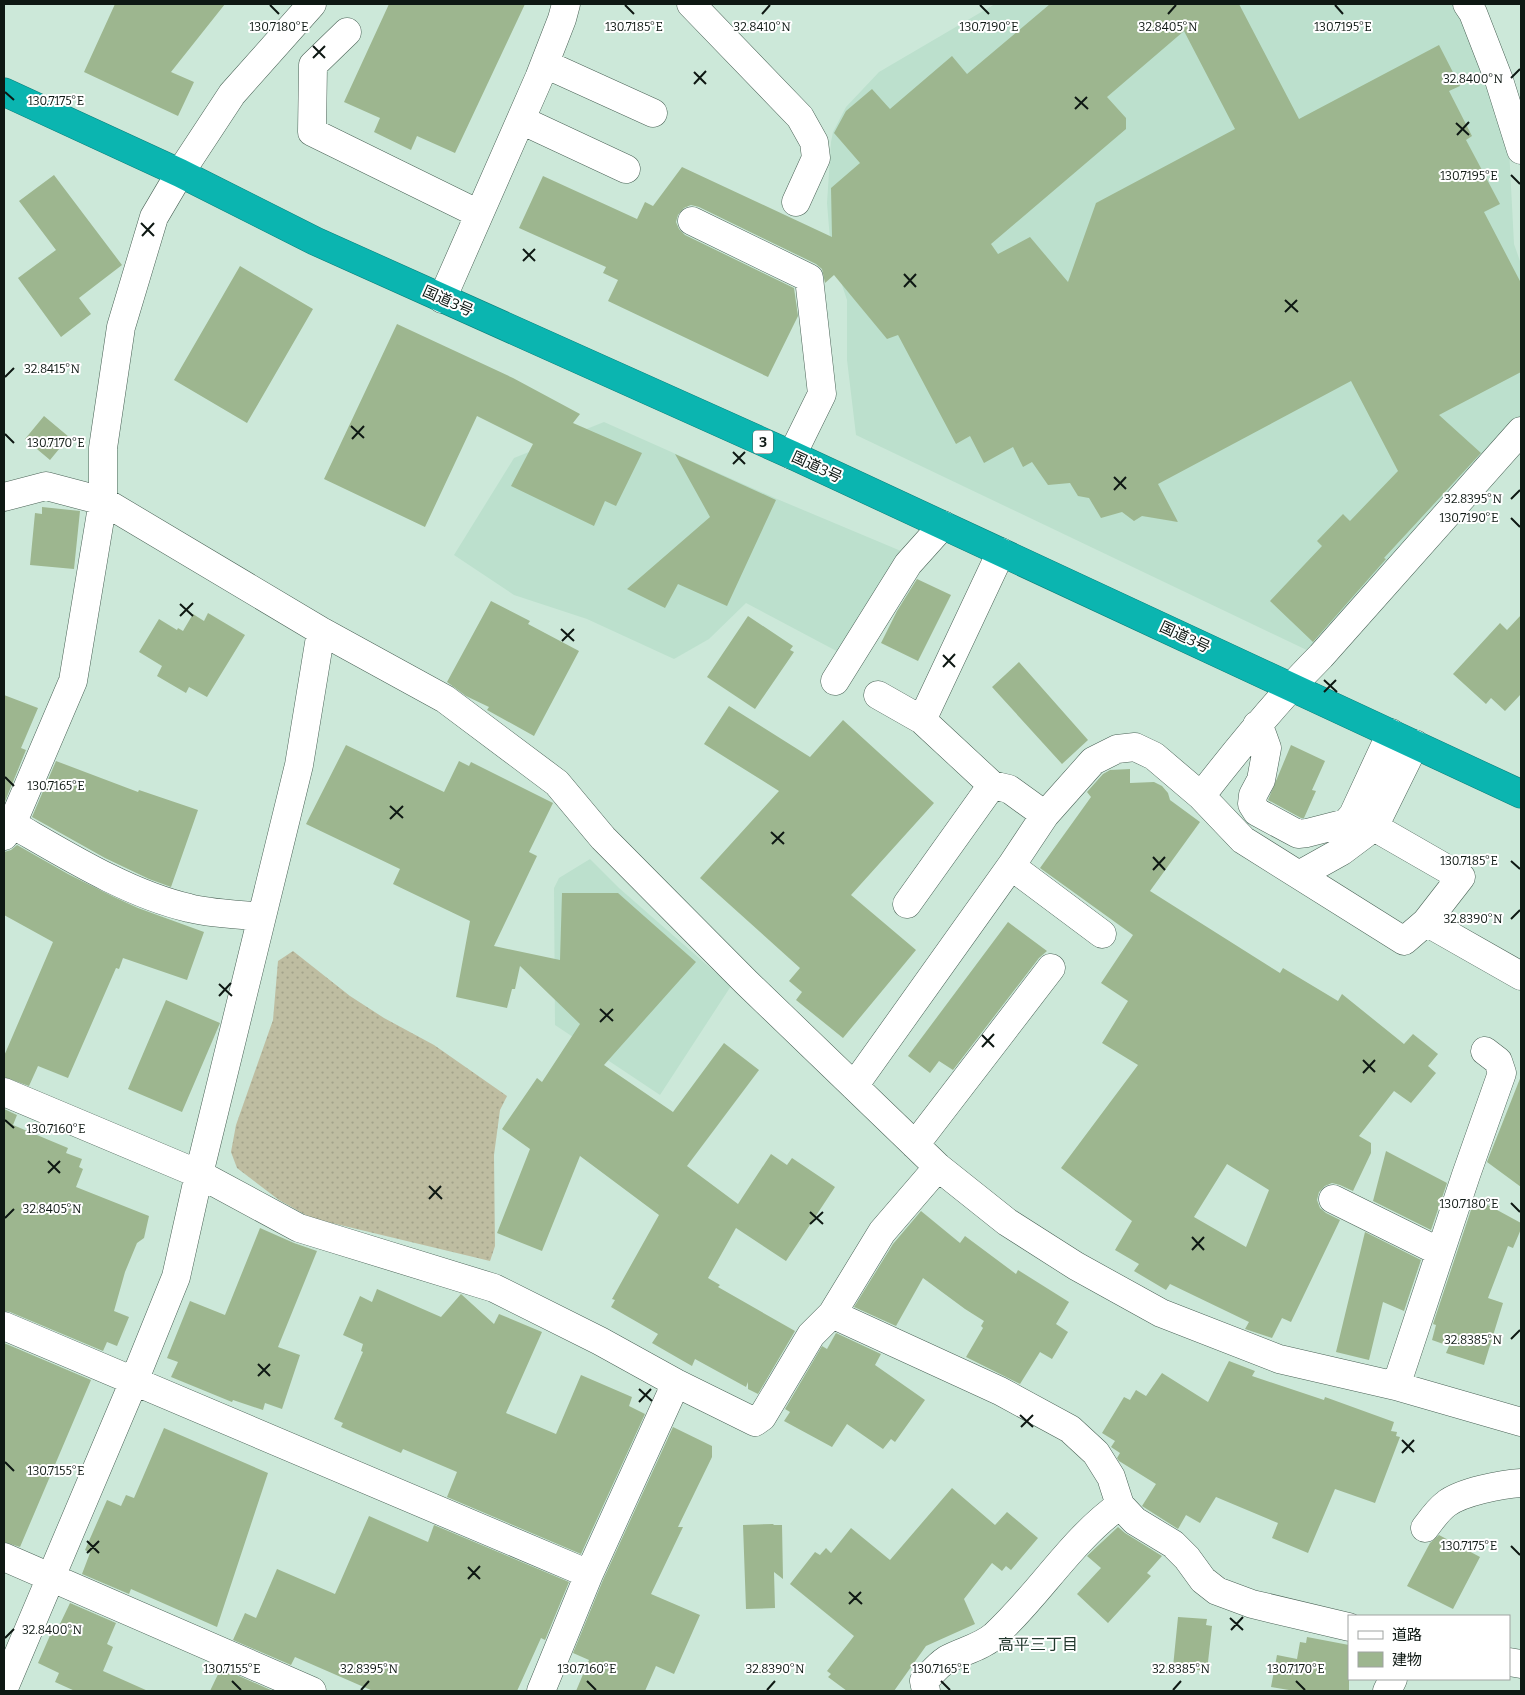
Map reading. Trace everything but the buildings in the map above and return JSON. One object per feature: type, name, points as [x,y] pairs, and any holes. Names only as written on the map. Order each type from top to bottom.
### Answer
[{"type":"highway","name":"国道3号","points":[[4,92],[180,174],[315,241],[792,455],[1521,794]]},
{"type":"street","points":[[261,917],[190,909],[150,896],[8,830],[73,681],[103,500],[103,448],[121,327],[154,217],[232,94],[312,4]]},
{"type":"street","points":[[442,299],[545,64],[566,4]]},
{"type":"street","points":[[692,4],[800,117],[814,142],[816,158],[796,202]]},
{"type":"street","points":[[1467,4],[1473,13],[1499,80],[1521,150]]},
{"type":"street","points":[[347,32],[313,65],[312,132],[479,214]]},
{"type":"street","points":[[545,64],[653,113]]},
{"type":"street","points":[[521,120],[626,169]]},
{"type":"street","points":[[692,221],[809,278],[822,394],[792,455]]},
{"type":"street","points":[[1201,796],[1257,725],[1291,686],[1321,656],[1521,431]]},
{"type":"street","points":[[4,497],[46,486],[103,500],[321,632],[445,699],[557,783],[603,838],[746,982],[938,1167],[1007,1222],[1076,1266],[1161,1313],[1279,1359],[1396,1386],[1521,1422]]},
{"type":"street","points":[[835,681],[908,564],[943,526]]},
{"type":"street","points":[[922,720],[1001,552]]},
{"type":"street","points":[[4,1688],[176,1277],[199,1174],[298,765],[321,632]]},
{"type":"street","points":[[878,695],[922,720],[992,785],[1009,789],[1045,815]]},
{"type":"street","points":[[1257,725],[1267,748],[1261,780],[1253,795],[1252,804],[1257,812],[1298,834],[1346,823],[1403,739]]},
{"type":"street","points":[[1299,875],[1342,851],[1374,827],[1403,739]]},
{"type":"street","points":[[854,1086],[1011,866],[1045,815],[1093,761],[1117,749],[1135,747],[1154,756],[1201,796],[1242,840],[1404,941],[1426,922],[1461,877],[1374,827]]},
{"type":"street","points":[[907,904],[992,785]]},
{"type":"street","points":[[1011,866],[1102,934]]},
{"type":"street","points":[[1426,922],[1521,976]]},
{"type":"street","points":[[915,1145],[1051,968]]},
{"type":"street","points":[[1396,1386],[1502,1073],[1498,1061],[1485,1051]]},
{"type":"street","points":[[4,1092],[199,1174],[298,1228],[494,1288],[755,1422],[762,1417],[811,1335],[832,1314],[882,1232],[938,1167]]},
{"type":"street","points":[[1333,1199],[1440,1252]]},
{"type":"street","points":[[832,1314],[1000,1391],[1070,1429],[1096,1453],[1111,1478],[1120,1504],[1135,1521],[1173,1544],[1187,1558],[1203,1580],[1217,1592],[1252,1604],[1348,1627]]},
{"type":"street","points":[[4,1326],[589,1574]]},
{"type":"street","points":[[541,1691],[589,1574],[676,1383]]},
{"type":"street","points":[[1425,1528],[1446,1503],[1473,1492],[1521,1483]]},
{"type":"street","points":[[926,1691],[924,1680],[945,1661],[978,1647],[992,1638],[1010,1621],[1092,1528],[1120,1504]]},
{"type":"street","points":[[4,1557],[312,1691]]},
{"type":"shaded area","points":[[995,4],[1457,4],[1509,148],[1514,244],[1521,264],[1521,420],[1313,653],[856,435],[847,360],[847,300],[831,252],[827,203],[833,132],[846,107],[879,72]]},
{"type":"shaded area","points":[[604,422],[777,499],[901,551],[844,655],[746,603],[709,639],[674,659],[587,619],[514,595],[454,555],[514,458]]},
{"type":"shaded area","points":[[590,859],[619,888],[731,986],[660,1095],[555,1025],[554,888],[559,878]]},
{"type":"shaded area","points":[[293,951],[350,996],[384,1018],[434,1045],[507,1096],[500,1110],[494,1155],[495,1246],[490,1261],[311,1218],[279,1200],[237,1168],[231,1152],[236,1125],[273,1020],[278,961]]},
{"type":"district","name":"高平三丁目","points":[[1038,1644]]}]
